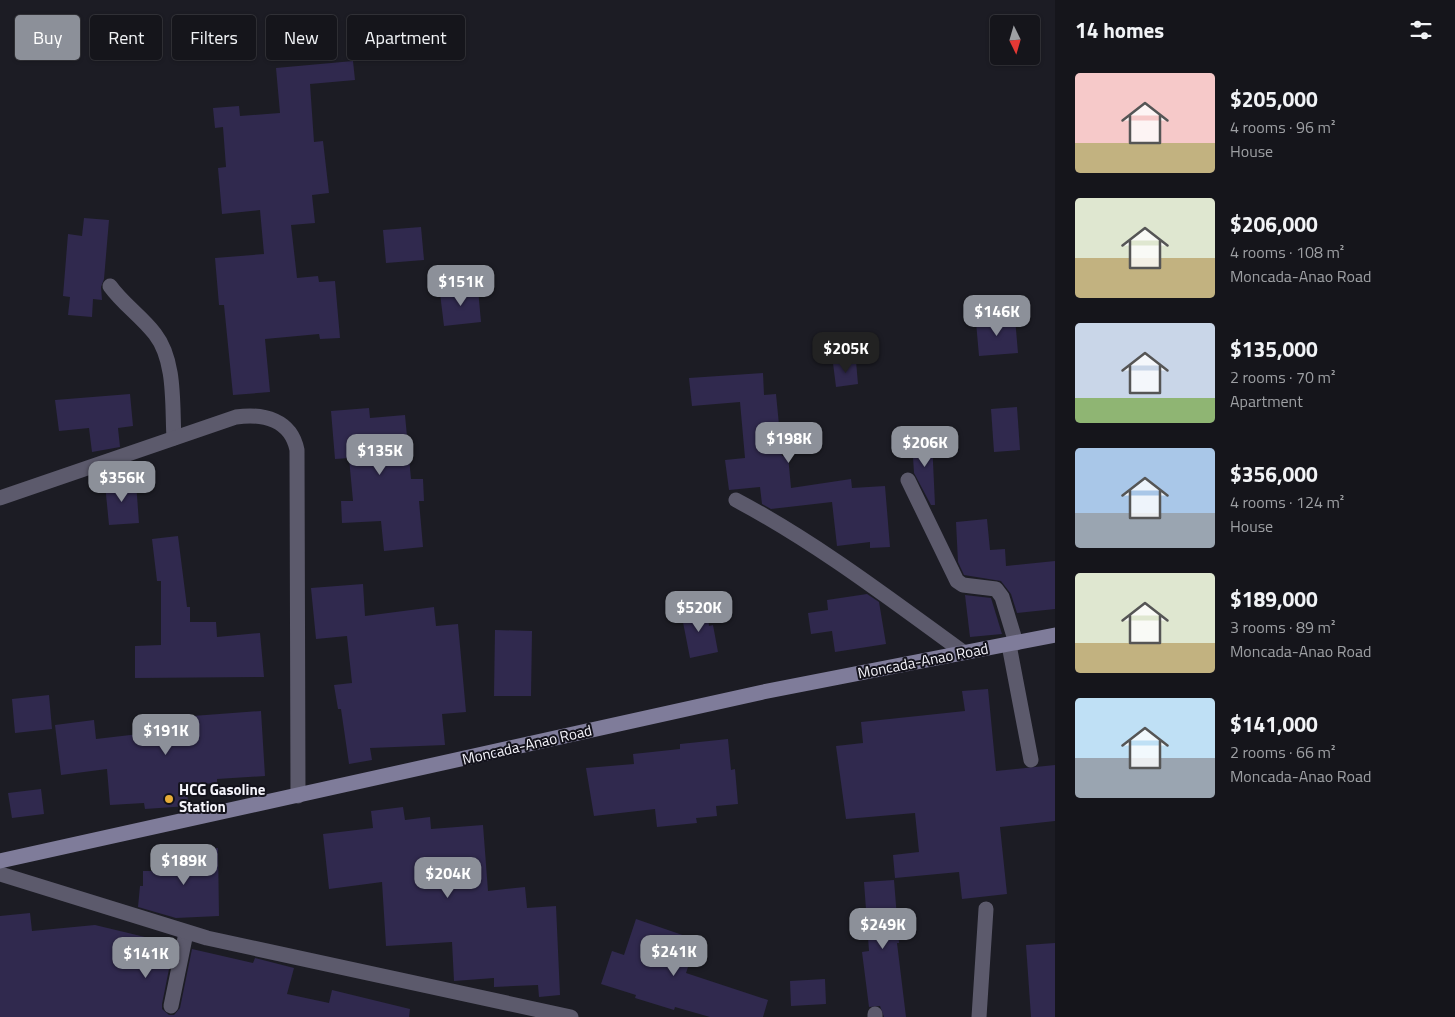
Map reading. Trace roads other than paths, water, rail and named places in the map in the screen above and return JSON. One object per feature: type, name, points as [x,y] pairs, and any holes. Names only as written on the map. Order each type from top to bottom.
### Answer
[{"type":"main road","name":"Moncada-Anao Road","points":[[0,861],[763,692],[1055,635]]},
{"type":"street","points":[[110,286],[118,297],[156,335],[168,362],[174,438]]},
{"type":"street","points":[[0,498],[236,417],[250,415],[278,423],[288,429],[294,439],[297,460],[298,796]]},
{"type":"street","points":[[908,480],[957,581],[963,585],[996,589],[1002,596],[1031,760]]},
{"type":"street","points":[[736,500],[870,584],[963,652]]},
{"type":"street","points":[[0,874],[186,933],[530,1013],[571,1017]]},
{"type":"street","points":[[979,1017],[986,909]]},
{"type":"street","points":[[171,1006],[186,933]]},
{"type":"place","name":"HCG Gasoline Station","points":[[169,799]]}]
